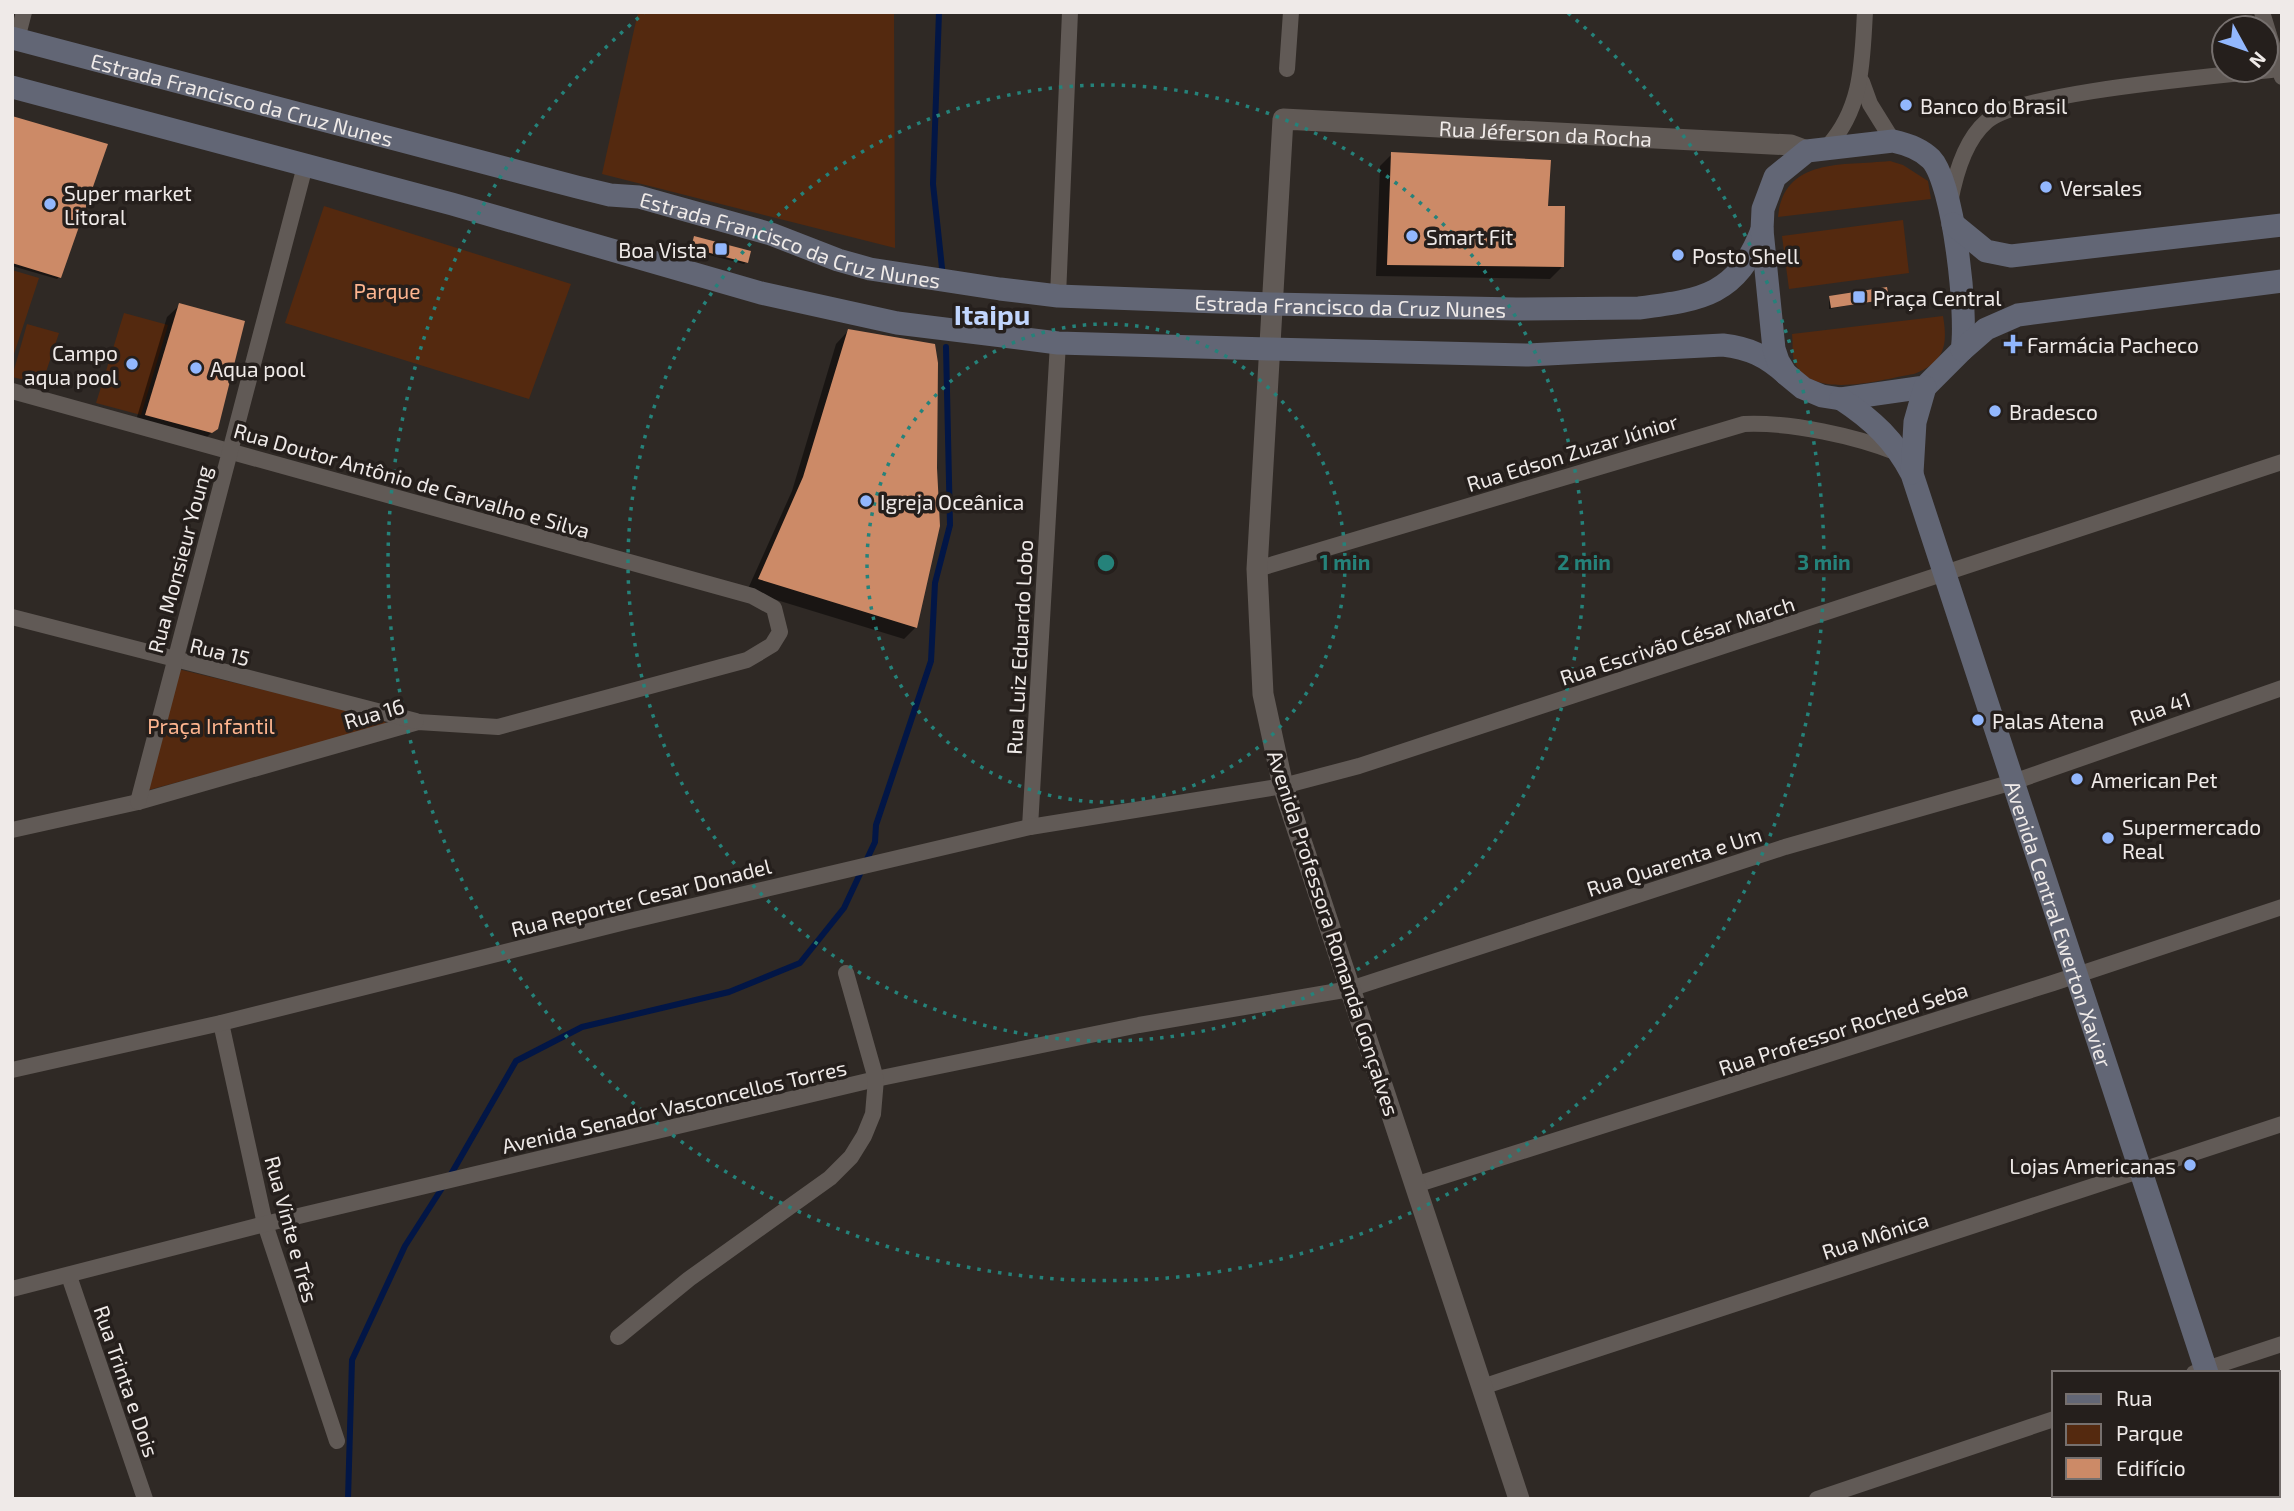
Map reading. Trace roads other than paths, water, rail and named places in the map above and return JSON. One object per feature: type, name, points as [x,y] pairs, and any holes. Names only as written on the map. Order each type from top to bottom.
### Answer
[{"type":"main road","name":"Estrada Francisco da Cruz Nunes","points":[[15,38],[577,187],[610,195],[639,197],[771,234],[838,260],[870,269],[1058,296],[1516,309],[1639,307],[1684,302],[1721,289],[1741,271],[1762,230]]},
{"type":"main road","points":[[12,87],[452,204],[761,293],[850,315],[1003,338],[1058,343],[1528,355],[1723,345],[1744,347],[1762,355],[1803,388],[1841,399],[1926,387],[1986,329],[2018,315],[2282,281]]},
{"type":"main road","points":[[1786,374],[1774,349],[1762,230],[1763,209],[1775,177],[1817,149],[1893,141],[1910,145],[1932,159],[1944,178],[1952,214],[1964,330],[1962,350]]},
{"type":"main road","points":[[1952,214],[1986,251],[2011,256],[2282,225]]},
{"type":"main road","name":"Avenida Central Ewerton Xavier","points":[[1907,464],[1915,422],[1926,387]]},
{"type":"main road","name":"Avenida Central Ewerton Xavier","points":[[1841,399],[1883,430],[1907,464],[2077,975],[2202,1371]]},
{"type":"street","points":[[15,38],[24,12]]},
{"type":"street","points":[[1058,296],[1070,12]]},
{"type":"street","points":[[1287,69],[1291,12]]},
{"type":"street","points":[[1817,149],[1845,122],[1861,82],[1865,12]]},
{"type":"street","points":[[1952,214],[1954,183],[1970,141],[1987,121],[2014,107],[2078,95],[2281,73],[2262,12]]},
{"type":"street","points":[[1861,82],[1893,141]]},
{"type":"street","name":"Rua Jéferson da Rocha","points":[[1272,304],[1283,119],[1791,145],[1817,149]]},
{"type":"street","name":"Rua Monsieur Young","points":[[138,802],[173,661],[306,166]]},
{"type":"street","name":"Avenida Professora Romanda Gonçalves","points":[[1272,304],[1257,569],[1263,694],[1283,786],[1519,1499]]},
{"type":"street","name":"Rua Luiz Eduardo Lobo","points":[[1030,827],[1058,343]]},
{"type":"street","name":"Rua Doutor Antônio de Carvalho e Silva","points":[[12,391],[752,596],[774,608],[779,619],[779,632]]},
{"type":"street","name":"Rua Edson Zuzar Júnior","points":[[1257,569],[1744,424],[1770,424],[1849,438],[1907,464]]},
{"type":"street","name":"Rua Escrivão César March","points":[[1283,786],[1359,766],[2282,463]]},
{"type":"street","name":"Rua 15","points":[[12,617],[173,661],[418,722]]},
{"type":"street","name":"Rua 16","points":[[12,830],[138,802],[418,722],[498,727],[747,660],[772,645],[779,632]]},
{"type":"street","name":"Rua 41","points":[[2013,782],[2282,688]]},
{"type":"street","name":"Rua Quarenta e Um","points":[[1350,989],[1785,847],[2013,782]]},
{"type":"street","name":"Rua Reporter Cesar Donadel","points":[[12,1070],[221,1023],[1030,827],[1283,786]]},
{"type":"street","name":"Rua Professor Roched Seba","points":[[1415,1185],[2077,975],[2282,907]]},
{"type":"street","points":[[618,1337],[689,1279],[830,1178],[851,1157],[873,1114],[876,1079],[846,973]]},
{"type":"street","name":"Avenida Senador Vasconcellos Torres","points":[[12,1289],[265,1224],[876,1079],[1139,1025],[1350,989]]},
{"type":"street","name":"Rua Vinte e Três","points":[[221,1023],[265,1224],[337,1441]]},
{"type":"street","name":"Rua Mônica","points":[[1482,1387],[2282,1124]]},
{"type":"street","name":"Rua Trinta e Dois","points":[[69,1276],[145,1499]]},
{"type":"street","points":[[2202,1371],[2282,1344]]},
{"type":"street","points":[[1817,1499],[2052,1420]]},
{"type":"waterway","points":[[939,12],[933,184],[942,268]]},
{"type":"waterway","points":[[450,1176],[516,1061],[582,1027],[729,992],[800,963],[844,908],[875,842],[876,825],[931,661],[935,583],[950,525],[946,347]]},
{"type":"waterway","points":[[348,1499],[352,1360],[405,1246],[444,1185]]},
{"type":"place","name":"Banco do Brasil","points":[[1906,105]]},
{"type":"place","name":"Versales","points":[[2046,187]]},
{"type":"place","name":"Super market Litoral","points":[[50,204]]},
{"type":"place","name":"Smart Fit","points":[[1412,236]]},
{"type":"place","name":"Boa Vista","points":[[721,249]]},
{"type":"place","name":"Posto Shell","points":[[1678,255]]},
{"type":"place","name":"Praça Central","points":[[1859,297]]},
{"type":"place","name":"Farmácia Pacheco","points":[[2013,344]]},
{"type":"place","name":"Campo aqua pool","points":[[132,364]]},
{"type":"place","name":"Aqua pool","points":[[196,368]]},
{"type":"place","name":"Bradesco","points":[[1995,411]]},
{"type":"place","name":"Igreja Oceânica","points":[[866,501]]},
{"type":"place","name":"Palas Atena","points":[[1978,720]]},
{"type":"place","name":"American Pet","points":[[2077,779]]},
{"type":"place","name":"Supermercado Real","points":[[2108,838]]},
{"type":"place","name":"Lojas Americanas","points":[[2190,1165]]},
{"type":"district","name":"Itaipu","points":[[992,314]]},
{"type":"park label","name":"Parque","points":[[387,290]]},
{"type":"park label","name":"Praça Infantil","points":[[211,725]]}]
